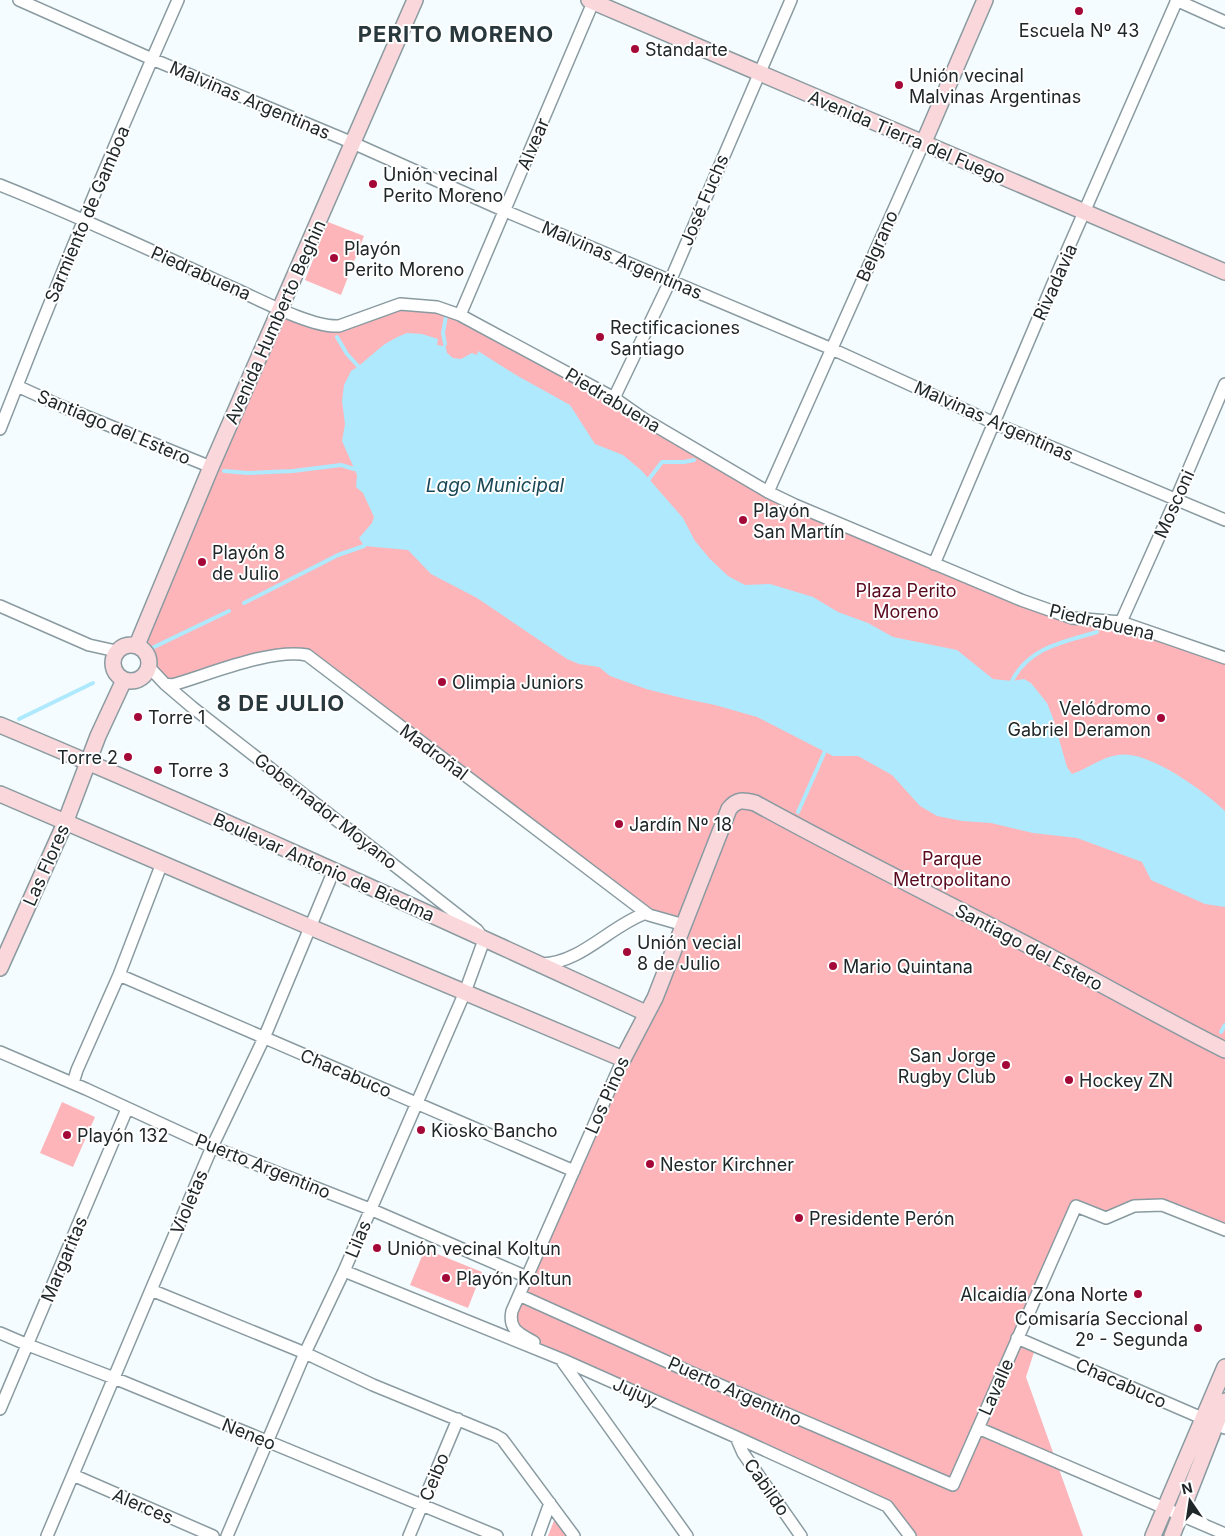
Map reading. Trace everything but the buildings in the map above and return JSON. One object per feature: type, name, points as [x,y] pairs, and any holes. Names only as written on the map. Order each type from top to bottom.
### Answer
[{"type":"street","name":"Malvinas Argentinas","points":[[19,0],[152,59],[353,143],[505,211],[832,349],[994,423],[1225,520]]},
{"type":"street","name":"Sarmiento de Gamboa","points":[[0,429],[31,346],[83,220],[178,0]]},
{"type":"street","name":"Avenida Humberto Beghin","points":[[137,645],[211,467],[415,0]]},
{"type":"street","name":"José Fuchs","points":[[614,398],[670,280],[758,72],[791,0]]},
{"type":"street","name":"Belgrano","points":[[768,492],[985,0]]},
{"type":"street","points":[[1177,0],[1225,22]]},
{"type":"street","name":"Rivadavia","points":[[934,564],[1060,267],[1177,0]]},
{"type":"street","name":"Avenida Tierra del Fuego","points":[[592,1],[1225,272]]},
{"type":"street","name":"Alvear","points":[[460,315],[592,1]]},
{"type":"street","name":"Piedrabuena","points":[[0,185],[83,220],[280,309],[328,326],[338,326],[400,304],[437,307],[460,315],[614,398],[644,419],[768,492],[1020,600],[1072,618],[1121,622],[1225,658]]},
{"type":"street","name":"Mosconi","points":[[1121,622],[1225,384]]},
{"type":"street","name":"Santiago del Estero","points":[[17,386],[61,406],[211,467]]},
{"type":"street","points":[[0,606],[89,645],[116,652]]},
{"type":"street","points":[[126,645],[137,645],[146,652],[150,662],[149,667],[146,674],[139,679],[132,682],[124,680],[114,671],[113,658],[116,652],[126,645]]},
{"type":"street","name":"Madroñal","points":[[165,684],[172,685],[281,654],[307,655],[646,913],[684,926]]},
{"type":"street","name":"Gobernador Moyano","points":[[149,667],[165,684],[477,930],[484,940]]},
{"type":"street","points":[[88,762],[124,680]]},
{"type":"street","name":"Boulevar Antonio de Biedma","points":[[0,725],[334,870],[646,1013]]},
{"type":"street","name":"Las Flores","points":[[0,968],[65,823],[88,762]]},
{"type":"street","points":[[0,794],[623,1059]]},
{"type":"street","name":"Santiago del Estero","points":[[729,809],[738,800],[755,803],[827,843],[1041,952],[1165,1020],[1225,1050]]},
{"type":"street","name":"Los Pinos","points":[[561,1359],[513,1328],[510,1319],[623,1059],[655,998],[729,809]]},
{"type":"street","points":[[73,1083],[119,975],[162,863]]},
{"type":"street","name":"Violetas","points":[[47,1536],[212,1147],[264,1038],[334,870]]},
{"type":"street","points":[[538,964],[554,964],[564,960],[632,918],[646,913]]},
{"type":"street","name":"Lilas","points":[[227,1536],[305,1353],[344,1271],[465,992],[484,940]]},
{"type":"street","name":"Chacabuco","points":[[119,975],[574,1171]]},
{"type":"street","name":"Puerto Argentino","points":[[0,1052],[73,1083],[212,1147],[370,1209],[527,1277]]},
{"type":"street","name":"Margaritas","points":[[0,1409],[127,1108]]},
{"type":"street","name":"Lavalle","points":[[953,1485],[1076,1206],[1106,1218],[1134,1206],[1162,1205],[1225,1230]]},
{"type":"street","name":"Jujuy","points":[[344,1271],[561,1359],[736,1436],[887,1506],[910,1536]]},
{"type":"street","points":[[151,1290],[305,1353],[373,1385],[495,1434],[502,1439],[574,1536]]},
{"type":"street","name":"Puerto Argentino","points":[[519,1295],[692,1373],[953,1485]]},
{"type":"street","name":"Neneo","points":[[0,1333],[497,1536]]},
{"type":"street","name":"Chacabuco","points":[[1017,1338],[1215,1423]]},
{"type":"street","points":[[561,1359],[687,1536]]},
{"type":"street","points":[[1153,1536],[1165,1508],[1215,1423],[1225,1367]]},
{"type":"street","points":[[1172,1536],[1225,1401]]},
{"type":"street","name":"Ceibo","points":[[409,1536],[458,1419]]},
{"type":"street","points":[[978,1428],[1225,1534]]},
{"type":"street","name":"Cabildo","points":[[736,1436],[743,1453],[801,1536]]},
{"type":"street","name":"Alerces","points":[[73,1475],[213,1536]]},
{"type":"street","points":[[538,1536],[550,1503]]},
{"type":"green space","name":"Playón Perito Moreno","points":[[328,222],[364,236],[341,295],[305,280]]},
{"type":"green space","name":"Parque Metropolitano","points":[[400,304],[461,315],[768,492],[1071,618],[1121,622],[1225,658],[1225,1230],[1162,1205],[1106,1218],[1076,1207],[1018,1338],[1036,1346],[1026,1377],[1083,1536],[910,1536],[887,1506],[561,1359],[519,1333],[510,1319],[684,926],[649,915],[471,781],[294,653],[172,685],[150,662],[142,648],[281,309],[328,326]]},
{"type":"green space","name":"Playón 132","points":[[62,1102],[95,1117],[73,1167],[40,1153]]},
{"type":"green space","name":"Playón Koltun","points":[[425,1249],[482,1272],[468,1308],[410,1285]]},
{"type":"green space","points":[[555,1518],[568,1536],[548,1536]]},
{"type":"water","name":"Lago Municipal","points":[[407,333],[422,334],[438,339],[437,345],[443,346],[445,344],[447,353],[453,358],[461,359],[472,353],[477,355],[478,351],[570,405],[595,444],[623,455],[642,471],[683,518],[695,541],[728,576],[745,585],[770,584],[813,597],[838,612],[868,623],[893,637],[957,650],[993,679],[1012,681],[1024,679],[1031,683],[1047,703],[1067,767],[1072,774],[1106,758],[1130,755],[1144,758],[1159,765],[1190,783],[1225,811],[1225,907],[1205,904],[1151,880],[1142,862],[1077,838],[1033,833],[991,823],[962,821],[937,816],[920,806],[892,775],[858,756],[833,756],[757,717],[646,689],[610,676],[599,667],[579,664],[567,659],[477,598],[431,574],[408,550],[364,546],[359,538],[372,523],[374,517],[363,493],[356,487],[357,475],[342,441],[345,424],[342,401],[344,385],[351,371],[385,344]]},
{"type":"waterway","points":[[445,344],[443,333],[446,316]]},
{"type":"waterway","points":[[337,337],[347,354],[359,367]]},
{"type":"waterway","points":[[649,479],[662,462],[694,460]]},
{"type":"waterway","points":[[224,471],[248,473],[293,471],[341,465],[354,469]]},
{"type":"waterway","points":[[244,603],[338,555],[364,546]]},
{"type":"waterway","points":[[152,648],[229,611]]},
{"type":"waterway","points":[[1012,681],[1028,660],[1038,653],[1060,643],[1097,632]]},
{"type":"waterway","points":[[19,719],[93,683]]},
{"type":"waterway","points":[[798,812],[825,751]]},
{"type":"waterway","points":[[1221,1032],[1225,1025]]},
{"type":"place","name":"Escuela Nº 43","points":[[1079,11]]},
{"type":"place","name":"Standarte","points":[[635,49]]},
{"type":"place","name":"Unión vecinal Malvinas Argentinas","points":[[899,85]]},
{"type":"place","name":"Unión vecinal Perito Moreno","points":[[373,184]]},
{"type":"place","name":"Playón Perito Moreno","points":[[334,258]]},
{"type":"place","name":"Rectificaciones Santiago","points":[[600,337]]},
{"type":"place","name":"Playón San Martín","points":[[743,520]]},
{"type":"place","name":"Playón 8 de Julio","points":[[202,562]]},
{"type":"place","name":"Olimpia Juniors","points":[[442,682]]},
{"type":"place","name":"Torre 1","points":[[138,717]]},
{"type":"place","name":"Velódromo Gabriel Deramon","points":[[1161,718]]},
{"type":"place","name":"Torre 2","points":[[128,757]]},
{"type":"place","name":"Torre 3","points":[[158,770]]},
{"type":"place","name":"Jardín Nº 18","points":[[619,824]]},
{"type":"place","name":"Unión vecial 8 de Julio","points":[[627,952]]},
{"type":"place","name":"Mario Quintana","points":[[833,966]]},
{"type":"place","name":"San Jorge Rugby Club","points":[[1006,1065]]},
{"type":"place","name":"Hockey ZN","points":[[1069,1080]]},
{"type":"place","name":"Kiosko Bancho","points":[[421,1130]]},
{"type":"place","name":"Playón 132","points":[[67,1135]]},
{"type":"place","name":"Nestor Kirchner","points":[[650,1164]]},
{"type":"place","name":"Presidente Perón","points":[[799,1218]]},
{"type":"place","name":"Unión vecinal Koltun","points":[[377,1248]]},
{"type":"place","name":"Playón Koltun","points":[[446,1278]]},
{"type":"place","name":"Alcaidía Zona Norte","points":[[1138,1294]]},
{"type":"place","name":"Comisaría Seccional 2º - Segunda","points":[[1198,1328]]},
{"type":"district","name":"PERITO MORENO","points":[[456,34]]},
{"type":"district","name":"8 DE JULIO","points":[[281,703]]},
{"type":"park label","name":"Plaza Perito Moreno","points":[[906,600]]}]
